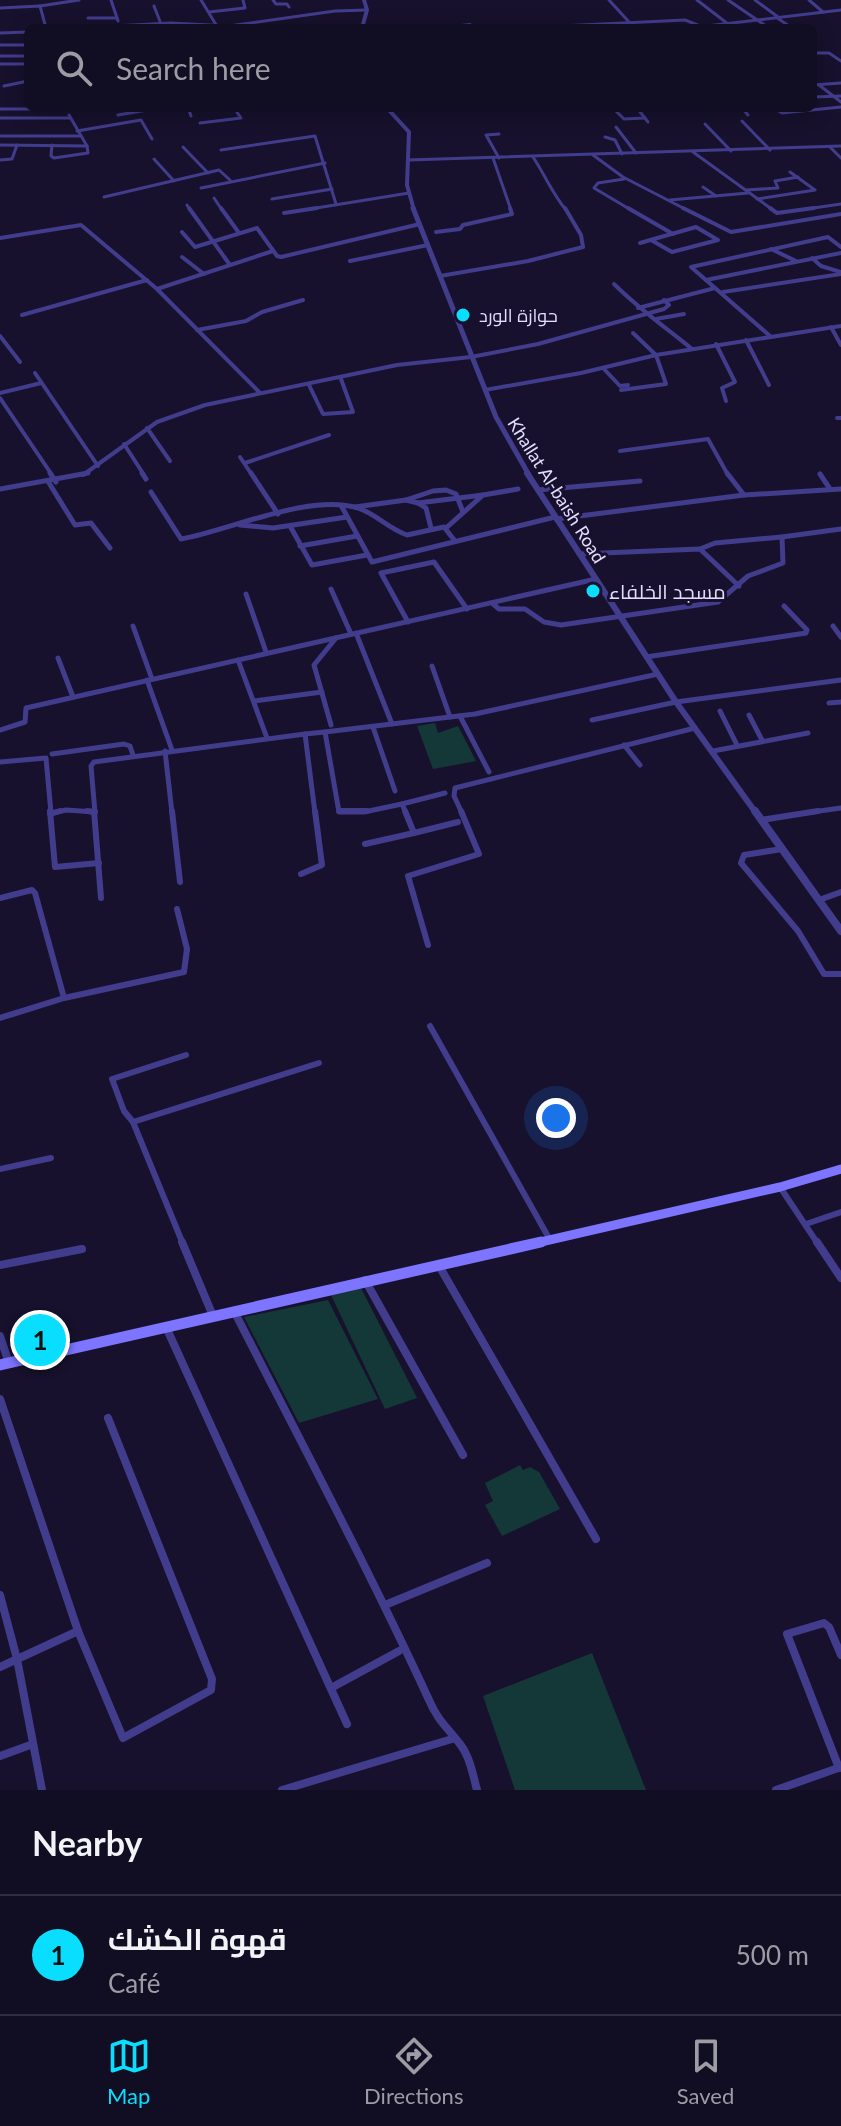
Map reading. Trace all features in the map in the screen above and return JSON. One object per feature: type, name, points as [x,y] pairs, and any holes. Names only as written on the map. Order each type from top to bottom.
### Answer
[{"type":"main road","points":[[5,1364],[780,1187],[841,1169]]},
{"type":"street","points":[[27,0],[29,6]]},
{"type":"street","points":[[0,8],[79,0]]},
{"type":"street","points":[[111,0],[119,24]]},
{"type":"street","points":[[201,0],[216,24]]},
{"type":"street","points":[[209,12],[246,8],[243,0]]},
{"type":"street","points":[[273,0],[275,4],[287,4],[289,7]]},
{"type":"street","points":[[363,24],[367,10],[364,0]]},
{"type":"street","points":[[609,0],[629,22]]},
{"type":"street","points":[[697,0],[728,24],[841,10]]},
{"type":"street","points":[[728,0],[762,24]]},
{"type":"street","points":[[755,0],[786,24]]},
{"type":"street","points":[[809,0],[823,12]]},
{"type":"street","points":[[40,6],[45,24]]},
{"type":"street","points":[[154,6],[159,24]]},
{"type":"street","points":[[246,24],[335,11],[367,10]]},
{"type":"street","points":[[86,13],[90,24]]},
{"type":"street","points":[[88,18],[117,18]]},
{"type":"street","points":[[592,24],[665,21],[692,21],[695,24]]},
{"type":"street","points":[[665,21],[668,24]]},
{"type":"street","points":[[0,33],[24,32]]},
{"type":"street","points":[[0,45],[24,45]]},
{"type":"street","points":[[817,53],[829,53],[841,61]]},
{"type":"street","points":[[0,56],[24,56]]},
{"type":"street","points":[[0,64],[24,64]]},
{"type":"street","points":[[4,86],[24,82]]},
{"type":"street","points":[[819,85],[841,83]]},
{"type":"street","points":[[819,85],[841,105]]},
{"type":"street","points":[[817,97],[841,96]]},
{"type":"street","points":[[817,107],[841,105]]},
{"type":"street","points":[[0,109],[24,109]]},
{"type":"street","points":[[13,119],[17,109]]},
{"type":"street","points":[[52,145],[53,158],[88,153],[68,112]]},
{"type":"street","points":[[117,112],[122,123]]},
{"type":"street","points":[[118,115],[136,112]]},
{"type":"street","points":[[190,112],[191,116]]},
{"type":"street","points":[[200,123],[241,118],[237,112]]},
{"type":"street","name":"Khallat Al-baish Road","points":[[391,112],[409,132],[409,193],[496,417],[555,518],[676,702],[841,931]]},
{"type":"street","points":[[617,112],[624,119],[647,120],[640,112]]},
{"type":"street","points":[[0,118],[70,118]]},
{"type":"street","points":[[0,140],[10,140],[15,136],[78,134],[142,121],[152,139]]},
{"type":"street","points":[[742,121],[770,150]]},
{"type":"street","points":[[705,124],[731,151]]},
{"type":"street","points":[[616,127],[636,153]]},
{"type":"street","points":[[436,232],[460,229],[463,225],[512,214],[486,135],[499,134]]},
{"type":"street","points":[[221,150],[311,135],[317,137],[336,204]]},
{"type":"street","points":[[605,137],[615,140],[622,154]]},
{"type":"street","points":[[0,140],[17,145],[87,146]]},
{"type":"street","points":[[0,160],[12,159],[17,145]]},
{"type":"street","points":[[408,160],[841,146]]},
{"type":"street","points":[[183,147],[208,173]]},
{"type":"street","points":[[830,147],[841,158]]},
{"type":"street","points":[[692,151],[779,213],[841,204]]},
{"type":"street","points":[[593,155],[625,178],[733,233],[841,214]]},
{"type":"street","points":[[440,276],[528,261],[583,247],[581,235],[570,214],[551,192],[549,181],[533,157]]},
{"type":"street","points":[[154,159],[174,181]]},
{"type":"street","points":[[201,188],[325,163]]},
{"type":"street","points":[[104,197],[221,170],[230,180]]},
{"type":"street","points":[[757,199],[815,190],[790,172]]},
{"type":"street","points":[[670,200],[778,188],[775,181],[798,177]]},
{"type":"street","points":[[625,178],[598,183],[594,188],[673,234]]},
{"type":"street","points":[[703,187],[716,196]]},
{"type":"street","points":[[272,199],[332,189]]},
{"type":"street","points":[[284,213],[409,193]]},
{"type":"street","points":[[214,198],[239,233]]},
{"type":"street","points":[[187,205],[230,265]]},
{"type":"street","points":[[0,238],[79,224],[157,289],[260,393]]},
{"type":"street","points":[[182,232],[194,247],[258,228],[273,251],[281,257],[420,224]]},
{"type":"street","points":[[640,243],[698,227],[718,240],[672,252],[651,240]]},
{"type":"street","points":[[706,280],[841,250],[828,237],[691,267],[770,336]]},
{"type":"street","points":[[350,261],[428,245]]},
{"type":"street","points":[[771,249],[796,261]]},
{"type":"street","points":[[157,289],[273,251]]},
{"type":"street","points":[[182,257],[204,274]]},
{"type":"street","points":[[812,258],[819,265],[841,273]]},
{"type":"street","points":[[723,292],[841,273]]},
{"type":"street","points":[[22,315],[147,280]]},
{"type":"street","points":[[614,284],[645,315],[656,319],[692,349]]},
{"type":"street","points":[[638,308],[715,288]]},
{"type":"street","points":[[197,330],[246,321],[262,312],[303,300]]},
{"type":"street","points":[[0,489],[80,477],[147,428],[179,412],[408,363],[471,357],[566,338],[667,307],[668,303],[664,300]]},
{"type":"street","points":[[656,319],[684,314]]},
{"type":"street","points":[[485,390],[716,344],[841,326]]},
{"type":"street","points":[[831,327],[841,345]]},
{"type":"street","points":[[621,390],[666,384],[656,355],[633,333]]},
{"type":"street","points":[[0,336],[20,362]]},
{"type":"street","points":[[746,340],[769,385]]},
{"type":"street","points":[[716,344],[735,382],[722,388],[726,401]]},
{"type":"street","points":[[603,368],[620,386],[640,384]]},
{"type":"street","points":[[35,373],[98,466]]},
{"type":"street","points":[[309,385],[323,414],[353,412],[341,379]]},
{"type":"street","points":[[41,383],[0,396],[56,482]]},
{"type":"street","points":[[0,413],[8,411]]},
{"type":"street","points":[[147,428],[170,461]]},
{"type":"street","points":[[245,463],[329,435]]},
{"type":"street","points":[[620,451],[708,439],[727,474],[744,495]]},
{"type":"street","points":[[124,444],[146,479]]},
{"type":"street","points":[[240,457],[278,514]]},
{"type":"street","points":[[820,474],[830,489]]},
{"type":"street","points":[[538,490],[640,481]]},
{"type":"street","points":[[49,483],[75,525],[91,523],[110,548]]},
{"type":"street","points":[[418,503],[518,489]]},
{"type":"street","points":[[342,507],[367,555],[375,562],[555,518],[744,495],[841,489]]},
{"type":"street","points":[[151,492],[181,539],[278,514],[406,500],[439,490],[454,492],[463,512]]},
{"type":"street","points":[[355,507],[400,534],[414,535],[431,528],[446,528],[483,495]]},
{"type":"street","points":[[406,500],[426,508],[431,528]]},
{"type":"street","points":[[238,524],[262,529],[347,517]]},
{"type":"street","points":[[290,526],[310,564],[315,566],[367,555]]},
{"type":"street","points":[[446,528],[455,541]]},
{"type":"street","points":[[579,554],[647,548],[662,551],[700,549],[715,543],[841,529]]},
{"type":"street","points":[[300,546],[357,536]]},
{"type":"street","points":[[492,603],[499,609],[525,609],[535,620],[557,627],[605,616],[620,618],[718,602],[748,576],[783,563],[782,537]]},
{"type":"street","points":[[700,549],[739,586]]},
{"type":"street","points":[[408,622],[381,573],[434,562],[467,609]]},
{"type":"street","points":[[0,730],[25,722],[26,708],[596,579]]},
{"type":"street","points":[[331,589],[392,724]]},
{"type":"street","points":[[246,594],[266,652]]},
{"type":"street","points":[[646,657],[806,633],[807,630],[784,606]]},
{"type":"street","points":[[133,626],[168,750],[180,882]]},
{"type":"street","points":[[833,626],[841,637]]},
{"type":"street","points":[[331,725],[314,665],[336,638]]},
{"type":"street","points":[[58,658],[73,697]]},
{"type":"street","points":[[238,660],[267,738]]},
{"type":"street","points":[[432,666],[450,717]]},
{"type":"street","points":[[101,898],[92,764],[168,750],[460,716],[658,674]]},
{"type":"street","points":[[592,720],[676,702],[838,680],[841,689]]},
{"type":"street","points":[[254,701],[322,692]]},
{"type":"street","points":[[829,703],[841,702]]},
{"type":"street","points":[[720,711],[737,745]]},
{"type":"street","points":[[749,715],[762,740]]},
{"type":"street","points":[[460,716],[489,772]]},
{"type":"street","points":[[373,727],[395,791]]},
{"type":"street","points":[[428,945],[408,876],[479,854],[454,796],[455,788],[695,728]]},
{"type":"street","points":[[325,732],[339,812],[357,813],[445,793]]},
{"type":"street","points":[[713,751],[808,733]]},
{"type":"street","points":[[301,874],[322,865],[305,734]]},
{"type":"street","points":[[52,754],[124,744],[130,746],[133,755]]},
{"type":"street","points":[[624,745],[640,765]]},
{"type":"street","points":[[0,762],[46,758],[55,867],[99,863]]},
{"type":"street","points":[[402,804],[414,833]]},
{"type":"street","points":[[761,820],[841,808]]},
{"type":"street","points":[[50,814],[66,810],[95,812]]},
{"type":"street","points":[[365,844],[458,822]]},
{"type":"street","points":[[782,849],[744,855],[741,863],[798,931],[824,974],[841,974]]},
{"type":"street","points":[[0,898],[32,890],[35,893],[64,998]]},
{"type":"street","points":[[819,900],[841,892]]},
{"type":"street","points":[[0,1018],[64,998],[184,972],[188,961],[187,947],[177,909]]},
{"type":"street","points":[[430,1026],[550,1240]]},
{"type":"street","points":[[186,1055],[112,1079],[124,1111],[133,1122],[213,1316]]},
{"type":"street","points":[[133,1122],[319,1063]]},
{"type":"street","points":[[0,1169],[51,1158]]},
{"type":"street","points":[[780,1187],[840,1274]]},
{"type":"street","points":[[806,1224],[841,1212]]},
{"type":"street","points":[[0,1265],[82,1249]]},
{"type":"street","points":[[438,1264],[596,1539]]},
{"type":"street","points":[[365,1280],[463,1455]]},
{"type":"street","points":[[234,1311],[385,1605],[431,1705],[469,1760],[477,1790]]},
{"type":"street","points":[[166,1327],[347,1724]]},
{"type":"street","points":[[0,1336],[5,1364]]},
{"type":"street","points":[[0,1399],[78,1631],[121,1737],[211,1690],[212,1679],[108,1418]]},
{"type":"street","points":[[385,1605],[487,1563]]},
{"type":"street","points":[[0,1595],[17,1659],[42,1790]]},
{"type":"street","points":[[776,1790],[840,1768],[787,1634],[824,1623],[829,1627],[841,1655]]},
{"type":"street","points":[[0,1667],[78,1631]]},
{"type":"street","points":[[331,1688],[399,1651]]},
{"type":"street","points":[[282,1790],[452,1739]]},
{"type":"street","points":[[0,1756],[33,1744]]},
{"type":"green space","points":[[435,723],[438,733],[458,726],[476,761],[433,769],[417,726]]},
{"type":"green space","points":[[361,1288],[417,1398],[385,1409],[331,1295]]},
{"type":"green space","points":[[328,1300],[378,1399],[299,1423],[244,1317]]},
{"type":"green space","points":[[520,1465],[523,1470],[530,1467],[539,1472],[560,1509],[502,1536],[485,1505],[493,1501],[485,1483]]},
{"type":"green space","points":[[592,1653],[646,1790],[515,1790],[483,1696]]},
{"type":"place","name":"حوازة الورد","points":[[463,315]]},
{"type":"place","name":"مسجد الخلفاء","points":[[593,591]]},
{"type":"place","name":"قهوة الكشك","points":[[40,1340]]}]
